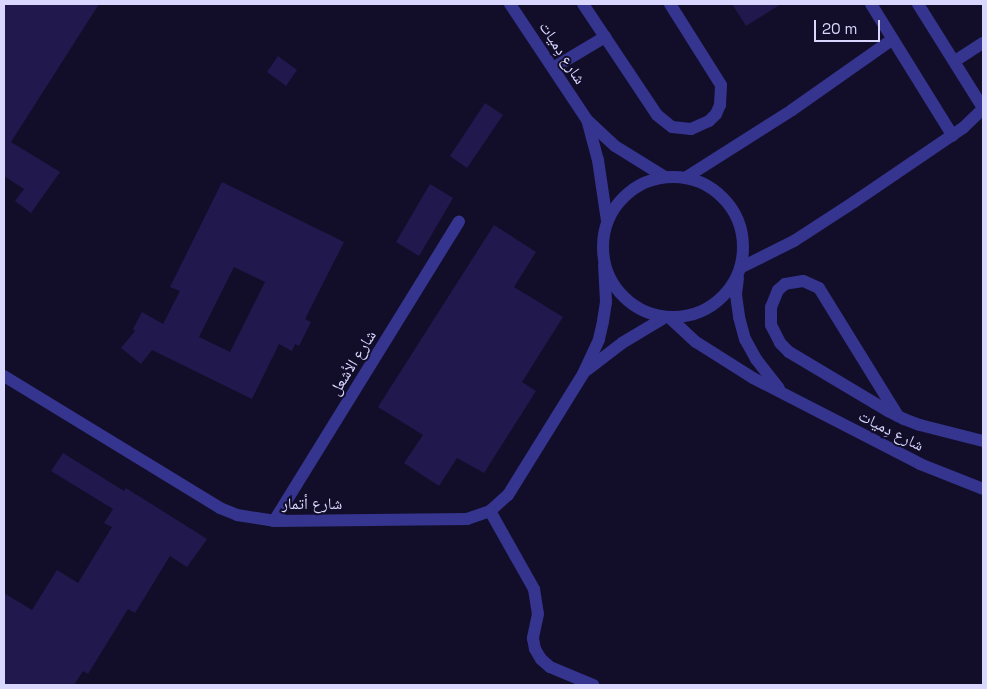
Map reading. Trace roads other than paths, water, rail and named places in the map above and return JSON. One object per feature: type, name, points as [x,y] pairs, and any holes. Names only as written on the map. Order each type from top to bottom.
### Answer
[{"type":"street","name":"شارع دِميات","points":[[510,4],[587,120],[615,146],[665,177]]},
{"type":"street","points":[[584,4],[664,122],[681,130],[700,126],[712,118],[720,105],[721,85],[670,4]]},
{"type":"street","points":[[871,4],[953,136]]},
{"type":"street","points":[[740,270],[794,241],[953,136],[983,108],[928,10],[918,4]]},
{"type":"street","points":[[553,68],[605,37]]},
{"type":"street","points":[[685,178],[792,110],[893,39]]},
{"type":"street","points":[[955,61],[983,43]]},
{"type":"street","name":"شارع دِميات","points":[[587,120],[598,160],[608,220]]},
{"type":"street","points":[[665,177],[685,178],[704,183],[720,195],[733,210],[741,228],[743,248],[740,270],[728,292],[711,306],[691,315],[667,318],[643,312],[626,300],[612,284],[604,265],[603,235],[608,220],[621,200],[641,184],[665,177]]},
{"type":"street","name":"شارع الأشعل","points":[[274,521],[459,222]]},
{"type":"street","name":"شارع أتمار","points":[[4,376],[220,508],[256,520],[467,520],[490,511],[508,496],[583,374],[599,339],[603,321],[606,302],[604,265]]},
{"type":"street","name":"شارع دِميات","points":[[740,270],[736,294],[739,317],[745,339],[756,360],[786,395]]},
{"type":"street","points":[[898,416],[819,288],[803,281],[785,284],[778,290],[773,298],[770,316],[774,334],[789,352],[898,416],[920,425],[983,441]]},
{"type":"street","name":"شارع دِميات","points":[[667,318],[696,342],[753,378],[920,464],[983,489]]},
{"type":"street","name":"شارع أتمار","points":[[583,374],[622,343],[667,318]]},
{"type":"street","points":[[490,511],[534,589],[538,614],[533,638],[535,649],[541,659],[550,667],[593,685]]}]
